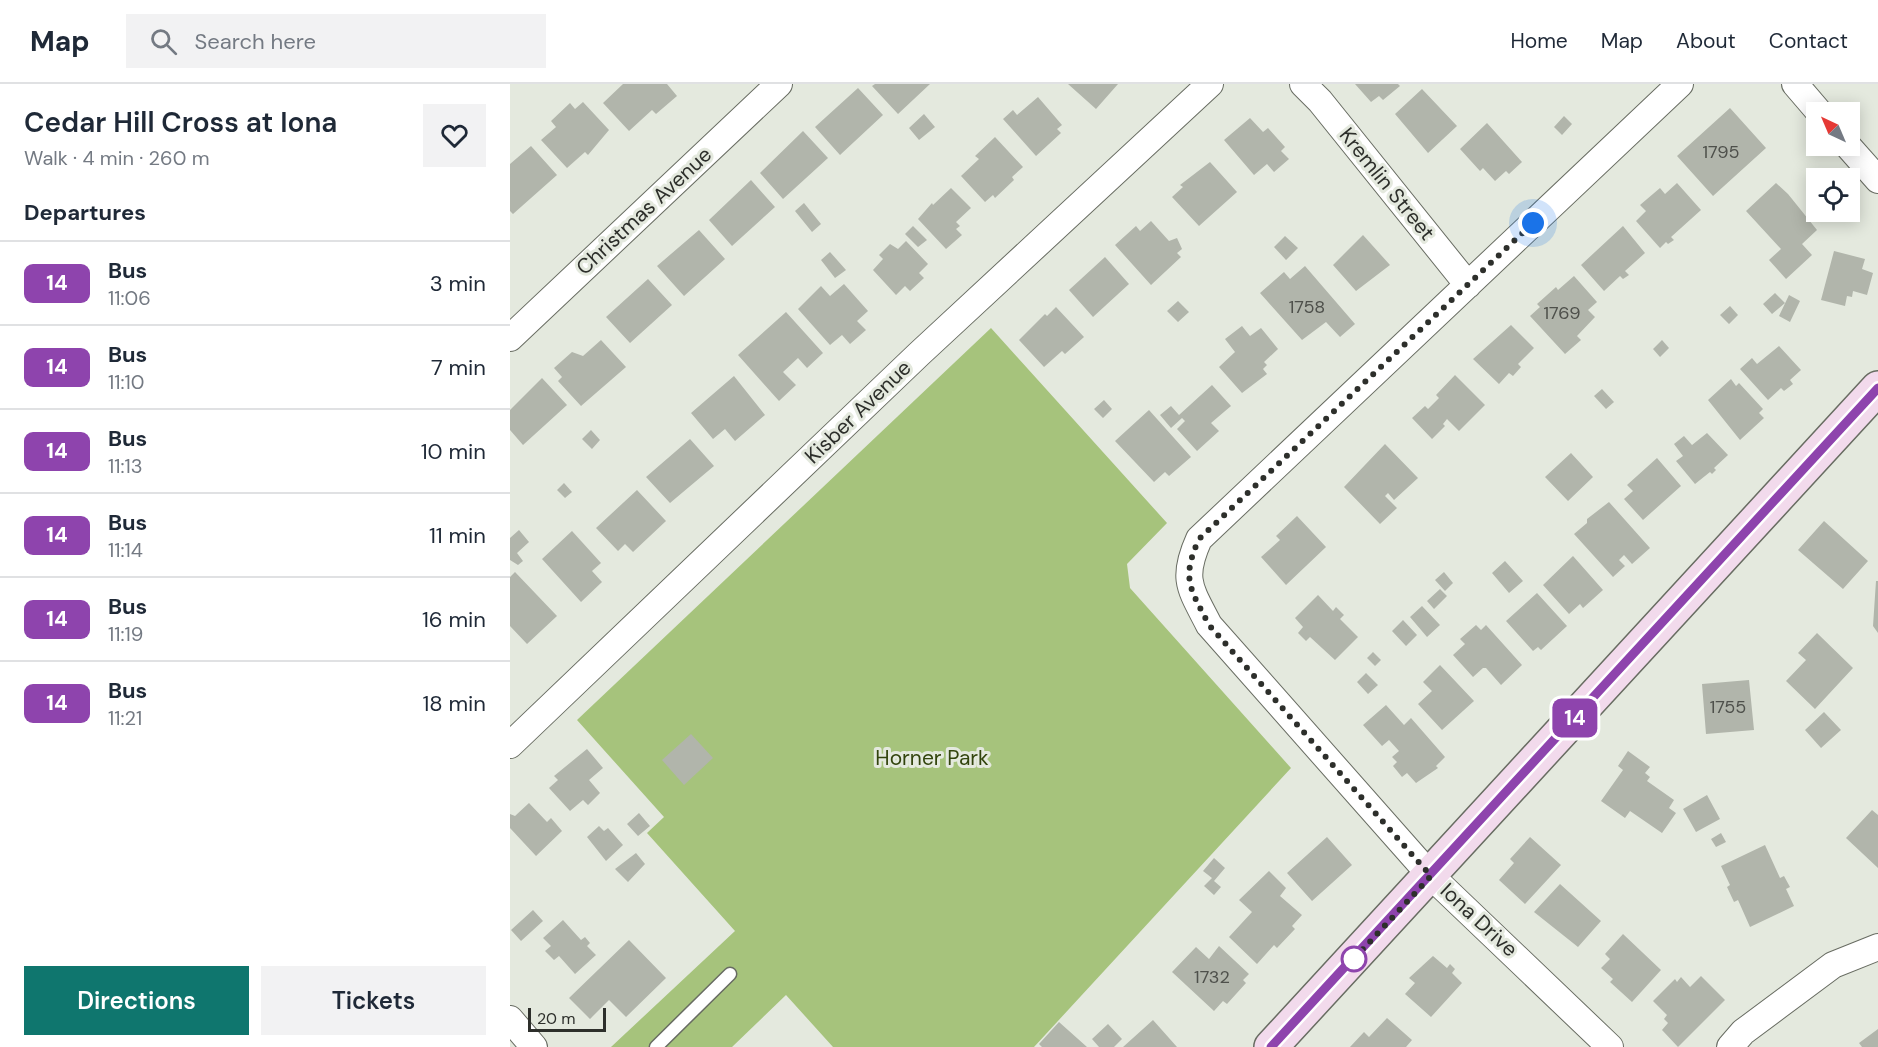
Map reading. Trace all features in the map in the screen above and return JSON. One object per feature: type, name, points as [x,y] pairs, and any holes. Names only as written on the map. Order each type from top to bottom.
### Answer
[{"type":"main road","points":[[1271,1047],[1431,876],[1878,388]]},
{"type":"street","name":"Christmas Avenue","points":[[510,338],[779,84]]},
{"type":"street","name":"Kisber Avenue","points":[[510,745],[919,354],[1210,84]]},
{"type":"street","name":"Kremlin Street","points":[[1303,84],[1320,100],[1468,285]]},
{"type":"street","points":[[1468,285],[1680,84]]},
{"type":"street","points":[[1795,84],[1810,102]]},
{"type":"street","points":[[1857,156],[1878,180]]},
{"type":"street","name":"Iona Drive","points":[[1468,285],[1199,539],[1190,560],[1188,581],[1209,625],[1431,876],[1610,1047]]},
{"type":"street","points":[[1730,1047],[1743,1032],[1833,965],[1878,947]]},
{"type":"street","points":[[510,1018],[534,1047]]},
{"type":"lane","points":[[656,1047],[730,974]]},
{"type":"green space","name":"Horner Park","points":[[991,328],[1167,523],[1127,564],[1130,588],[1291,768],[1034,1047],[833,1047],[786,995],[732,1047],[611,1047],[735,931],[647,833],[664,817],[577,720]]},
{"type":"building","points":[[623,84],[667,84],[677,96],[656,114],[652,110],[629,131],[603,103]]},
{"type":"building","points":[[875,84],[930,84],[898,114],[872,86]]},
{"type":"building","points":[[1068,84],[1118,84],[1096,109]]},
{"type":"building","points":[[1355,84],[1398,84],[1400,86],[1383,100],[1379,96],[1371,102]]},
{"type":"building","points":[[858,88],[883,115],[840,155],[815,127]]},
{"type":"building","points":[[1422,89],[1457,126],[1428,153],[1395,114]]},
{"type":"building","points":[[1038,97],[1062,125],[1057,129],[1061,133],[1036,156],[1003,119],[1013,110],[1017,115]]},
{"type":"building","points":[[583,102],[609,130],[588,155],[585,152],[567,168],[541,140],[556,127],[551,121],[570,103],[575,109]]},
{"type":"building","points":[[1730,108],[1766,148],[1713,196],[1677,156]]},
{"type":"building","points":[[924,114],[935,127],[919,140],[909,128]]},
{"type":"building","points":[[1564,116],[1572,124],[1562,135],[1554,127]]},
{"type":"building","points":[[1250,118],[1263,132],[1268,128],[1285,147],[1281,151],[1289,159],[1274,172],[1267,164],[1254,175],[1224,140]]},
{"type":"building","points":[[1487,123],[1522,162],[1509,174],[1506,171],[1495,181],[1483,168],[1480,171],[1460,149]]},
{"type":"building","points":[[803,131],[828,158],[783,199],[760,173]]},
{"type":"building","points":[[995,137],[1023,167],[1012,177],[1014,180],[995,198],[993,195],[985,202],[961,176],[979,159],[975,156]]},
{"type":"building","points":[[531,146],[557,175],[513,214],[510,211],[510,164]]},
{"type":"building","points":[[1210,162],[1237,192],[1199,226],[1172,197],[1183,187],[1180,185]]},
{"type":"building","points":[[751,180],[775,207],[732,246],[709,220]]},
{"type":"building","points":[[1677,183],[1701,210],[1671,237],[1674,240],[1668,244],[1666,242],[1660,248],[1636,221],[1646,211],[1640,205],[1660,188],[1665,194]]},
{"type":"building","points":[[1776,183],[1806,216],[1806,222],[1811,222],[1817,230],[1802,244],[1812,255],[1786,279],[1769,260],[1781,249],[1746,211]]},
{"type":"building","points":[[951,188],[971,208],[956,222],[960,226],[956,229],[962,235],[946,249],[918,219],[932,203],[933,205]]},
{"type":"building","points":[[804,203],[821,224],[812,232],[795,211]]},
{"type":"building","points":[[1151,221],[1169,241],[1177,238],[1182,249],[1177,253],[1181,257],[1151,285],[1115,245],[1136,226],[1140,231]]},
{"type":"building","points":[[913,226],[927,240],[918,247],[905,234]]},
{"type":"building","points":[[1623,226],[1645,253],[1625,271],[1629,275],[1623,279],[1620,276],[1604,291],[1581,265]]},
{"type":"building","points":[[699,230],[725,259],[684,296],[657,266]]},
{"type":"building","points":[[1363,235],[1390,265],[1356,291],[1333,265]]},
{"type":"building","points":[[1285,236],[1298,248],[1286,260],[1274,247]]},
{"type":"building","points":[[906,241],[928,264],[919,273],[924,278],[910,291],[905,286],[896,295],[873,270],[883,259],[879,255],[890,244],[898,249]]},
{"type":"building","points":[[1834,251],[1865,259],[1862,269],[1873,273],[1867,295],[1853,291],[1852,297],[1847,296],[1845,306],[1821,300]]},
{"type":"building","points":[[830,252],[846,270],[835,278],[821,260]]},
{"type":"building","points":[[1105,257],[1129,284],[1093,317],[1069,290]]},
{"type":"building","points":[[1305,266],[1355,324],[1340,337],[1326,322],[1302,340],[1260,293],[1284,272],[1290,279]]},
{"type":"building","points":[[1574,276],[1597,302],[1588,310],[1595,317],[1577,336],[1581,340],[1565,354],[1530,316],[1540,307],[1537,304],[1556,287],[1558,290]]},
{"type":"building","points":[[648,279],[672,305],[630,343],[606,317]]},
{"type":"building","points":[[844,284],[868,311],[857,321],[866,330],[850,344],[842,335],[830,345],[798,309],[821,286],[830,296]]},
{"type":"building","points":[[1775,293],[1785,303],[1772,314],[1763,304]]},
{"type":"building","points":[[1789,295],[1800,301],[1790,322],[1779,316]]},
{"type":"building","points":[[1178,301],[1189,312],[1178,322],[1167,311]]},
{"type":"building","points":[[1730,306],[1738,315],[1729,324],[1720,315]]},
{"type":"building","points":[[1056,307],[1084,337],[1065,354],[1062,351],[1044,367],[1019,340],[1045,314],[1047,316]]},
{"type":"building","points":[[786,312],[823,353],[807,368],[798,358],[783,372],[796,385],[779,401],[738,355]]},
{"type":"building","points":[[1511,325],[1534,348],[1518,364],[1521,367],[1513,376],[1509,373],[1499,384],[1473,359]]},
{"type":"building","points":[[1242,326],[1250,336],[1261,328],[1278,349],[1264,362],[1267,365],[1263,369],[1267,374],[1242,393],[1219,367],[1235,352],[1225,339]]},
{"type":"building","points":[[601,340],[626,367],[581,406],[558,381],[562,377],[554,368],[572,352],[583,356]]},
{"type":"building","points":[[1662,340],[1669,348],[1660,357],[1653,349]]},
{"type":"building","points":[[1779,346],[1801,370],[1790,380],[1793,384],[1784,391],[1781,388],[1768,400],[1740,369],[1752,358],[1757,364]]},
{"type":"building","points":[[1455,375],[1485,405],[1459,431],[1447,419],[1443,424],[1445,426],[1432,439],[1412,418],[1425,406],[1428,409],[1439,398],[1436,395]]},
{"type":"building","points":[[734,376],[765,415],[735,441],[725,429],[713,439],[691,413]]},
{"type":"building","points":[[542,378],[567,405],[523,445],[510,430],[510,410]]},
{"type":"building","points":[[1731,379],[1736,386],[1739,383],[1763,409],[1759,413],[1764,418],[1740,440],[1708,400]]},
{"type":"building","points":[[1212,385],[1231,406],[1211,423],[1219,431],[1197,451],[1177,429],[1185,421],[1182,418],[1171,428],[1160,415],[1171,406],[1179,415]]},
{"type":"building","points":[[1602,389],[1614,402],[1606,409],[1594,396]]},
{"type":"building","points":[[1104,400],[1112,409],[1103,418],[1094,409]]},
{"type":"building","points":[[1149,410],[1191,457],[1169,476],[1165,472],[1154,482],[1115,441]]},
{"type":"building","points":[[591,430],[600,440],[592,449],[582,439]]},
{"type":"building","points":[[1707,433],[1728,455],[1714,468],[1716,470],[1712,474],[1710,472],[1695,484],[1676,461],[1683,456],[1674,444],[1684,436],[1692,445]]},
{"type":"building","points":[[690,439],[714,466],[670,503],[646,477]]},
{"type":"building","points":[[1385,444],[1418,478],[1394,500],[1388,493],[1385,496],[1397,508],[1380,524],[1344,487]]},
{"type":"building","points":[[1571,453],[1593,477],[1568,501],[1545,477]]},
{"type":"building","points":[[1657,458],[1681,486],[1643,520],[1624,499],[1633,491],[1627,485]]},
{"type":"building","points":[[564,483],[572,492],[565,498],[557,490]]},
{"type":"building","points":[[637,490],[666,521],[633,552],[625,544],[618,551],[596,528]]},
{"type":"building","points":[[1609,502],[1650,548],[1632,564],[1624,555],[1619,560],[1625,566],[1613,577],[1574,534],[1587,523],[1587,519]]},
{"type":"building","points":[[1297,516],[1326,547],[1286,585],[1261,557],[1280,540],[1276,536]]},
{"type":"building","points":[[1824,521],[1868,561],[1843,589],[1798,550]]},
{"type":"building","points":[[519,530],[529,542],[517,553],[523,561],[518,565],[510,560],[510,538]]},
{"type":"building","points":[[572,531],[601,563],[592,571],[602,582],[581,602],[542,559]]},
{"type":"building","points":[[1573,556],[1603,590],[1583,608],[1580,604],[1569,614],[1543,585]]},
{"type":"building","points":[[1505,561],[1523,581],[1509,593],[1492,573]]},
{"type":"building","points":[[515,572],[557,616],[527,644],[510,626],[510,577]]},
{"type":"building","points":[[1444,572],[1453,583],[1445,591],[1435,580]]},
{"type":"building","points":[[1876,581],[1878,581],[1878,633],[1873,626]]},
{"type":"building","points":[[1440,589],[1447,596],[1434,609],[1427,601]]},
{"type":"building","points":[[1537,593],[1567,626],[1541,650],[1538,647],[1533,651],[1506,621]]},
{"type":"building","points":[[1318,595],[1333,611],[1336,607],[1344,615],[1340,619],[1358,637],[1335,660],[1310,637],[1306,641],[1298,633],[1303,627],[1295,618]]},
{"type":"building","points":[[1422,606],[1440,625],[1427,637],[1410,617]]},
{"type":"building","points":[[1403,620],[1417,635],[1406,646],[1392,631]]},
{"type":"building","points":[[1476,625],[1481,630],[1486,625],[1522,665],[1501,685],[1486,668],[1473,677],[1453,655],[1465,644],[1460,639]]},
{"type":"building","points":[[1817,633],[1853,668],[1815,709],[1786,681],[1806,660],[1798,653]]},
{"type":"building","points":[[1373,652],[1381,660],[1375,666],[1367,658]]},
{"type":"building","points":[[1440,665],[1474,701],[1442,730],[1418,704],[1432,691],[1423,682]]},
{"type":"building","points":[[1366,673],[1378,685],[1368,694],[1357,682]]},
{"type":"building","points":[[1749,680],[1754,730],[1706,734],[1702,684]]},
{"type":"building","points":[[1386,705],[1404,725],[1411,718],[1445,757],[1436,766],[1438,768],[1416,783],[1407,773],[1402,777],[1393,766],[1397,762],[1392,757],[1399,751],[1389,740],[1382,746],[1363,725]]},
{"type":"building","points":[[1824,712],[1841,730],[1821,748],[1805,730]]},
{"type":"building","points":[[691,734],[713,758],[684,785],[662,760]]},
{"type":"building","points":[[587,749],[603,768],[589,780],[600,793],[588,805],[583,800],[570,811],[549,788],[558,780],[554,776]]},
{"type":"building","points":[[1628,751],[1650,767],[1645,773],[1650,777],[1647,781],[1674,800],[1669,808],[1676,813],[1662,833],[1630,811],[1625,818],[1601,801],[1623,770],[1618,766]]},
{"type":"building","points":[[1707,795],[1720,819],[1696,832],[1683,809]]},
{"type":"building","points":[[529,803],[547,822],[551,818],[562,831],[536,856],[510,828],[510,814],[515,816]]},
{"type":"building","points":[[1872,810],[1878,815],[1878,868],[1846,838]]},
{"type":"building","points":[[639,813],[650,826],[638,836],[627,824]]},
{"type":"building","points":[[599,826],[604,831],[608,828],[623,845],[606,861],[587,837]]},
{"type":"building","points":[[1721,833],[1726,842],[1716,847],[1711,839]]},
{"type":"building","points":[[1327,837],[1352,865],[1312,901],[1287,873]]},
{"type":"building","points":[[1530,837],[1561,865],[1525,904],[1499,880],[1514,863],[1510,859]]},
{"type":"building","points":[[1765,845],[1780,878],[1784,876],[1790,887],[1786,889],[1794,906],[1750,927],[1738,900],[1734,902],[1727,887],[1730,885],[1721,866]]},
{"type":"building","points":[[636,853],[645,864],[628,882],[615,869]]},
{"type":"building","points":[[1214,858],[1225,868],[1214,881],[1221,887],[1214,895],[1204,886],[1212,878],[1203,871]]},
{"type":"building","points":[[1269,871],[1286,888],[1280,896],[1302,915],[1292,926],[1295,929],[1277,948],[1274,945],[1257,964],[1229,937],[1252,912],[1239,900]]},
{"type":"building","points":[[1560,884],[1601,921],[1578,947],[1534,912]]},
{"type":"building","points":[[533,910],[543,921],[521,941],[511,930]]},
{"type":"building","points":[[563,920],[581,940],[585,937],[590,943],[587,946],[596,955],[575,974],[559,956],[554,960],[545,951],[551,946],[543,938]]},
{"type":"building","points":[[1623,934],[1661,970],[1632,1002],[1610,982],[1613,979],[1601,968],[1610,959],[1605,954]]},
{"type":"building","points":[[629,940],[666,978],[626,1017],[609,1000],[590,1019],[569,998]]},
{"type":"building","points":[[1219,946],[1249,974],[1243,980],[1246,983],[1227,1004],[1223,1001],[1214,1011],[1172,972],[1196,947],[1209,959]]},
{"type":"building","points":[[1433,956],[1447,968],[1450,964],[1455,969],[1452,973],[1462,983],[1431,1017],[1405,994],[1415,983],[1409,978]]},
{"type":"building","points":[[1701,976],[1725,1000],[1678,1047],[1662,1030],[1668,1023],[1664,1019],[1667,1015],[1653,1001],[1675,979],[1677,982],[1681,977],[1690,987]]},
{"type":"building","points":[[1387,1018],[1412,1040],[1406,1047],[1350,1047],[1364,1032],[1369,1037]]},
{"type":"building","points":[[1153,1020],[1177,1047],[1123,1047]]},
{"type":"building","points":[[1059,1022],[1087,1047],[1042,1047],[1039,1044]]},
{"type":"building","points":[[1108,1024],[1122,1039],[1114,1047],[1099,1047],[1092,1039]]},
{"type":"building","points":[[1878,1029],[1878,1047],[1862,1047],[1859,1043]]},
{"type":"bus line","name":"14","points":[[1271,1047],[1431,876],[1878,388]]},
{"type":"route","points":[[1354,959],[1351,962],[1431,876],[1406,844],[1209,625],[1188,581],[1190,560],[1199,539],[1533,223]]}]
